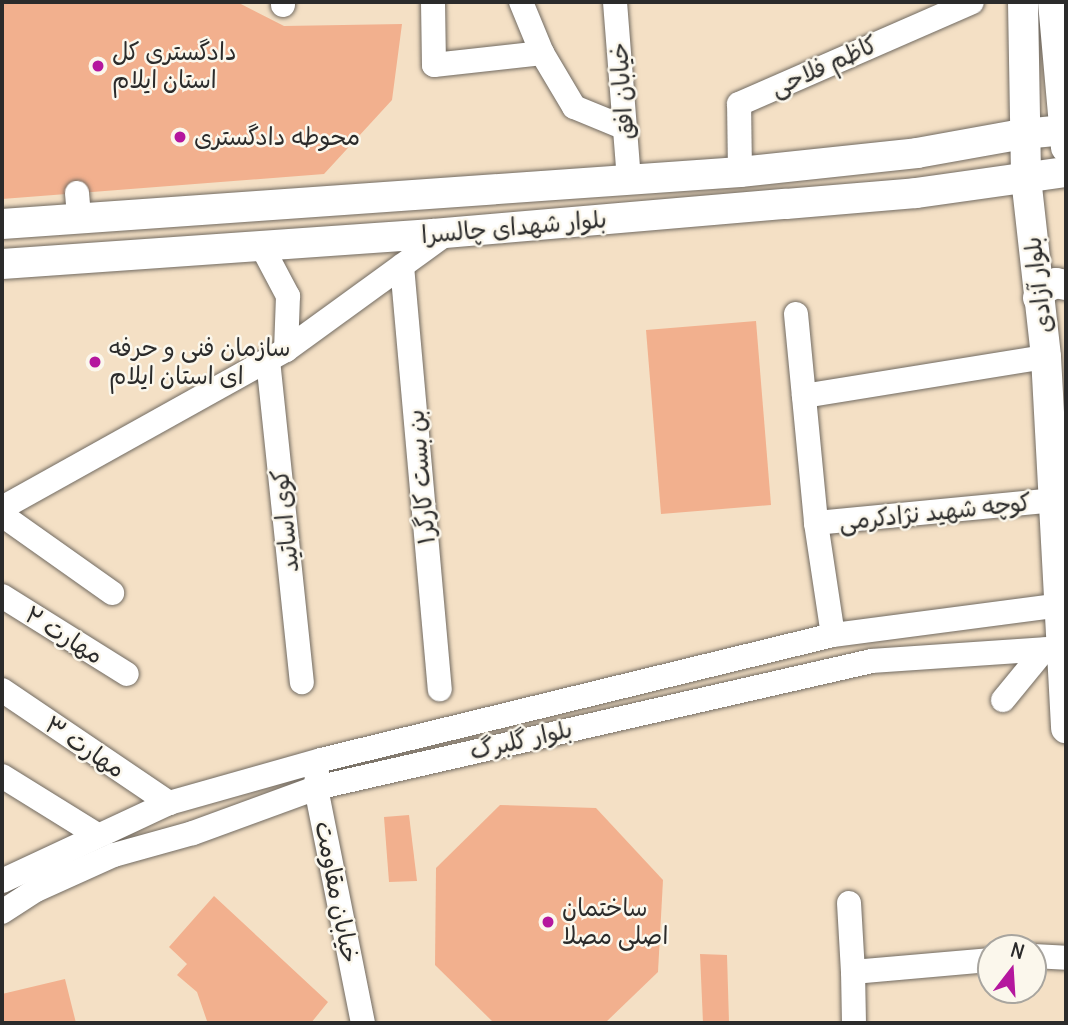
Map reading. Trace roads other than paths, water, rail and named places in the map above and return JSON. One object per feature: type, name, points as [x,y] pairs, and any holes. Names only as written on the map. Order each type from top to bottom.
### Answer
[{"type":"main road","points":[[1023,12],[1034,27],[1045,26],[1054,10]]},
{"type":"main road","points":[[1054,10],[1066,135]]},
{"type":"main road","points":[[1023,12],[1023,134]]},
{"type":"main road","name":"بلوار شهدای چالسرا","points":[[2,224],[78,206],[740,172],[917,153],[1023,134],[1066,135]]},
{"type":"main road","name":"بلوار آزادی","points":[[1023,134],[1046,357],[1060,605],[1053,649],[1066,728]]},
{"type":"main road","points":[[916,193],[926,183],[929,173],[927,164],[917,153]]},
{"type":"main road","name":"بلوار شهدای چالسرا","points":[[2,264],[447,233],[916,193],[1066,172]]},
{"type":"main road","points":[[1038,298],[1045,288],[1056,283],[1066,285]]},
{"type":"street","points":[[433,2],[434,65],[542,53]]},
{"type":"street","points":[[521,2],[542,53],[574,107],[625,128]]},
{"type":"street","name":"خیابان افق","points":[[615,2],[629,179]]},
{"type":"street","name":"کاظم فلاحی","points":[[740,172],[739,104],[972,2]]},
{"type":"street","points":[[2,508],[277,355],[447,233]]},
{"type":"street","name":"کوی اساتید","points":[[261,245],[288,296],[277,355],[302,682]]},
{"type":"street","name":"بن بست کارگر۱","points":[[402,266],[440,689]]},
{"type":"street","points":[[796,314],[816,523],[833,635]]},
{"type":"street","points":[[804,396],[1046,357]]},
{"type":"street","name":"کوچه شهید نژادکرمی","points":[[816,523],[1054,500]]},
{"type":"street","points":[[2,515],[112,593]]},
{"type":"street","name":"مهارت ۲","points":[[2,596],[127,674]]},
{"type":"street","name":"بلوار گلبرگ","points":[[7,872],[169,803],[317,761],[833,635],[1060,605]]},
{"type":"street","points":[[998,612],[1011,617],[1017,626],[1018,636],[1010,652]]},
{"type":"street","points":[[1003,701],[1053,649]]},
{"type":"street","name":"بلوار گلبرگ","points":[[2,912],[36,890],[114,855],[193,833],[316,788],[863,663],[1053,649]]},
{"type":"street","name":"مهارت ۳","points":[[2,690],[169,803]]},
{"type":"street","name":"خیابان مقاومت","points":[[317,761],[316,788],[363,1023]]},
{"type":"street","points":[[2,776],[97,835]]},
{"type":"street","points":[[849,903],[855,1023]]},
{"type":"street","points":[[1047,957],[1066,958]]},
{"type":"street","points":[[853,972],[977,961]]},
{"type":"place","name":"دادگستری کل استان ایلام","points":[[98,66]]},
{"type":"place","name":"محوطه دادگستری","points":[[180,137]]},
{"type":"place","name":"سازمان فنی و حرفه ای استان ایلام","points":[[95,362]]},
{"type":"place","name":"ساختمان اصلی مصلا","points":[[548,922]]}]
